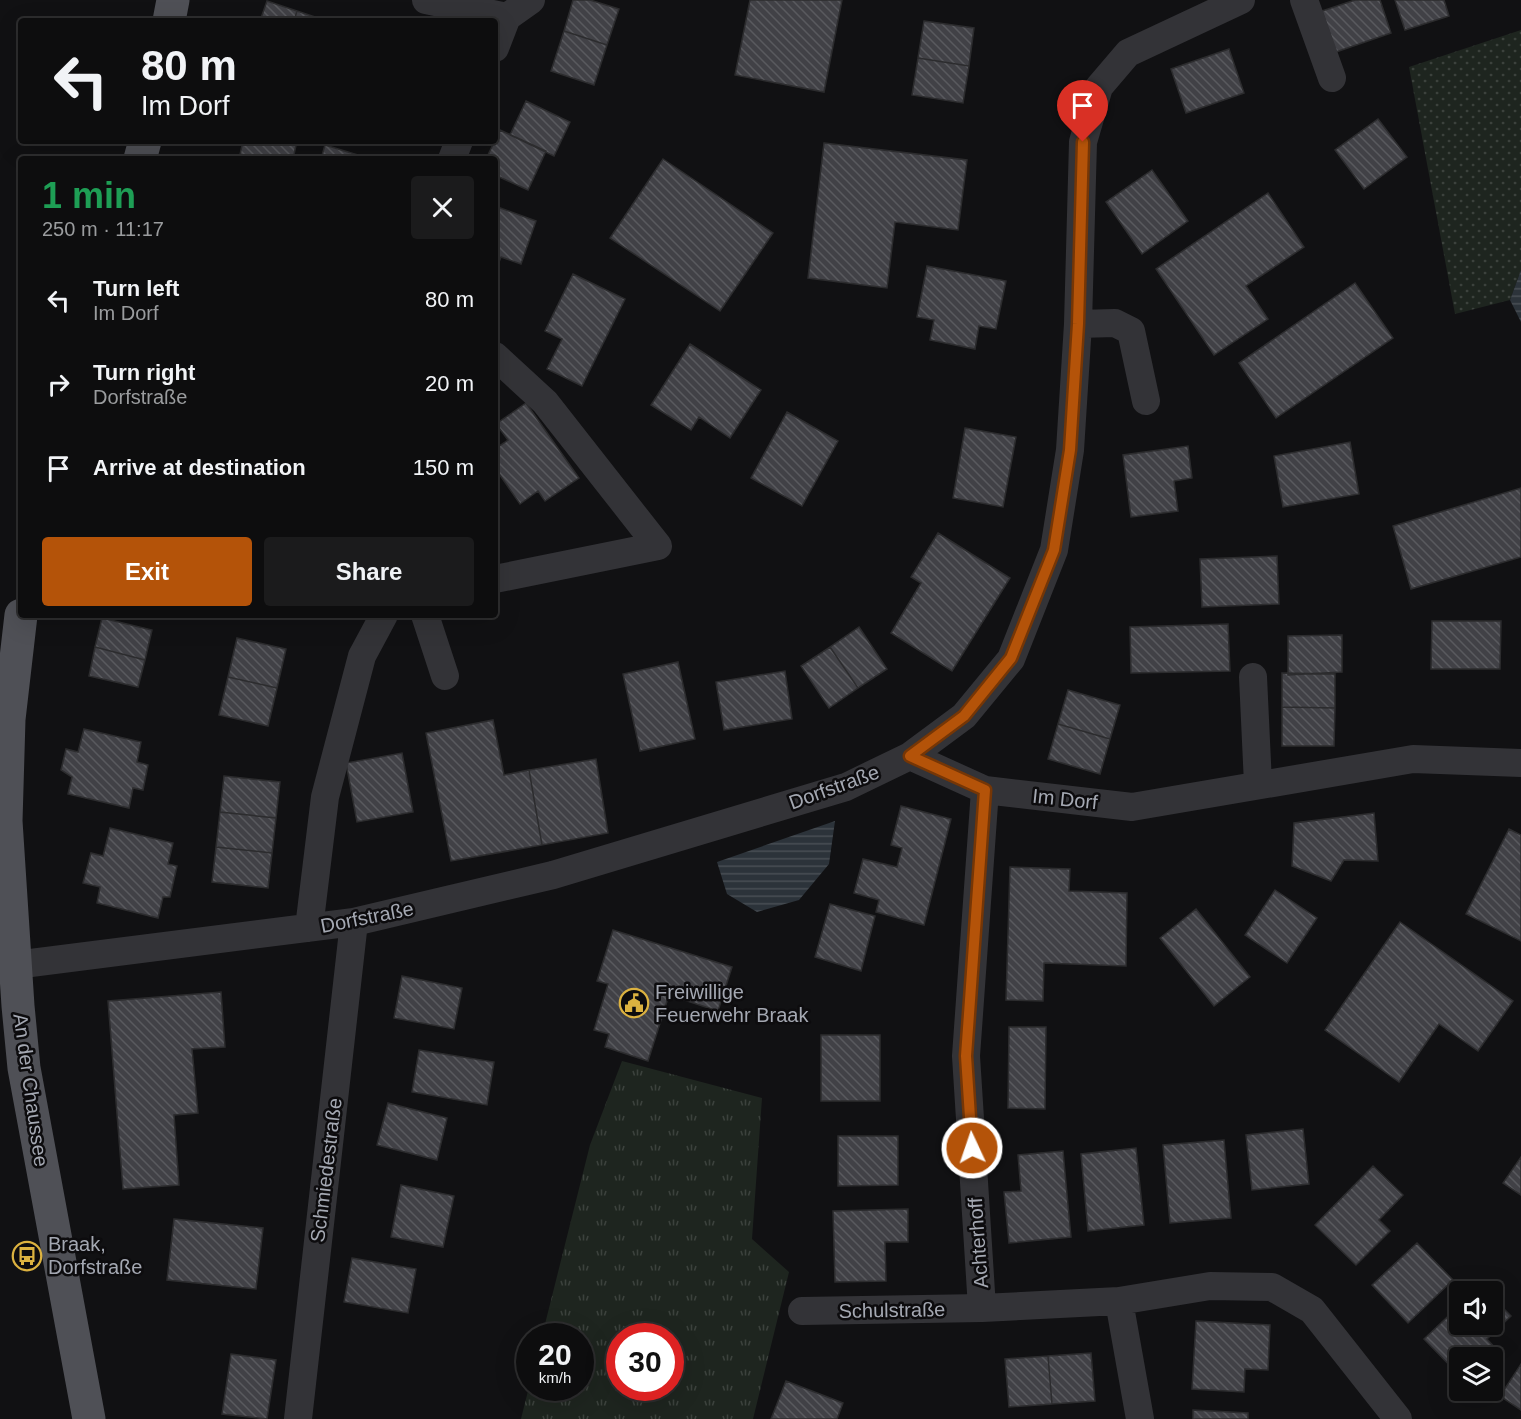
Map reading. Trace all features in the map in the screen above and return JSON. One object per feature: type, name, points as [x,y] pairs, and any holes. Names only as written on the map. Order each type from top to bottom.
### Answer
[{"type":"main road","points":[[170,18],[173,0]]},
{"type":"main road","name":"An der Chaussee","points":[[21,618],[9,719],[6,821],[15,965],[9,1006],[24,1068],[89,1419]]},
{"type":"street","points":[[426,0],[507,17]]},
{"type":"street","points":[[498,40],[507,17],[531,0]]},
{"type":"street","name":"Dorfstraße","points":[[15,965],[354,922],[564,872],[846,787],[910,756],[964,716],[1011,658],[1054,550],[1070,450],[1078,324],[1083,142],[1099,87],[1128,53],[1241,0]]},
{"type":"street","points":[[1304,0],[1332,78]]},
{"type":"street","points":[[1078,324],[1115,323],[1131,331],[1146,401]]},
{"type":"street","points":[[498,358],[545,402],[658,546],[498,578]]},
{"type":"street","name":"Dorfstraße","points":[[309,928],[325,797],[362,656],[382,618]]},
{"type":"street","points":[[426,618],[445,676]]},
{"type":"street","points":[[1253,677],[1258,784]]},
{"type":"street","name":"Im Dorf","points":[[910,756],[985,790],[1132,807],[1413,759],[1521,763]]},
{"type":"street","name":"Achterhoff","points":[[985,790],[966,1056],[982,1308],[1119,1301],[1209,1286],[1272,1287],[1312,1310],[1398,1419]]},
{"type":"street","name":"Schmiedestraße","points":[[297,1419],[354,922]]},
{"type":"street","points":[[1119,1301],[1140,1419]]},
{"type":"street","name":"Schulstraße","points":[[802,1311],[982,1308]]},
{"type":"green space","points":[[1521,30],[1521,270],[1510,300],[1455,314],[1409,67]]},
{"type":"green space","points":[[622,1061],[762,1098],[752,1239],[789,1272],[753,1419],[521,1419],[526,1401],[594,1401],[594,1323],[545,1323],[590,1145]]},
{"type":"shaded area","points":[[1521,270],[1521,322],[1510,300]]},
{"type":"shaded area","points":[[835,821],[829,864],[799,900],[757,912],[727,894],[717,862]]},
{"type":"building","points":[[573,0],[590,0],[619,9],[607,45],[564,31]]},
{"type":"building","points":[[750,0],[842,0],[824,92],[735,75]]},
{"type":"building","points":[[1355,0],[1380,0],[1391,33],[1336,52],[1322,11]]},
{"type":"building","points":[[1395,0],[1444,0],[1449,16],[1405,30]]},
{"type":"building","points":[[267,1],[297,11],[295,18],[261,18]]},
{"type":"building","points":[[297,11],[318,18],[295,18]]},
{"type":"building","points":[[924,21],[974,28],[969,66],[918,58]]},
{"type":"building","points":[[564,31],[607,45],[594,85],[551,71]]},
{"type":"building","points":[[1229,49],[1244,93],[1186,113],[1171,69]]},
{"type":"building","points":[[918,58],[969,66],[963,103],[912,95]]},
{"type":"building","points":[[526,101],[570,122],[554,156],[510,135]]},
{"type":"building","points":[[1378,119],[1407,157],[1364,189],[1335,150]]},
{"type":"building","points":[[500,130],[546,151],[528,190],[498,176],[498,156],[487,156],[493,144],[498,144]]},
{"type":"building","points":[[824,143],[967,160],[958,230],[895,222],[887,288],[808,278]]},
{"type":"building","points":[[242,144],[296,144],[294,156],[240,156]]},
{"type":"building","points":[[325,145],[361,156],[322,156]]},
{"type":"building","points":[[663,159],[773,233],[720,311],[610,238]]},
{"type":"building","points":[[1152,170],[1188,221],[1142,254],[1106,202]]},
{"type":"building","points":[[1268,193],[1304,247],[1246,286],[1268,319],[1214,355],[1156,269]]},
{"type":"building","points":[[498,207],[536,221],[521,264],[501,257],[498,265]]},
{"type":"building","points":[[927,266],[1006,281],[996,329],[979,326],[975,349],[930,340],[934,320],[917,317]]},
{"type":"building","points":[[573,274],[625,299],[582,386],[547,369],[562,339],[545,331]]},
{"type":"building","points":[[1355,283],[1393,338],[1276,418],[1239,363]]},
{"type":"building","points":[[690,344],[761,390],[730,438],[699,417],[691,430],[651,405]]},
{"type":"building","points":[[526,403],[579,478],[545,501],[538,491],[520,504],[498,472],[498,447],[508,440],[498,427],[498,423]]},
{"type":"building","points":[[787,412],[838,441],[802,506],[751,478]]},
{"type":"building","points":[[965,428],[1016,437],[1003,507],[953,498]]},
{"type":"building","points":[[1350,442],[1359,494],[1283,507],[1274,456]]},
{"type":"building","points":[[1188,446],[1192,478],[1174,481],[1178,511],[1131,517],[1123,455]]},
{"type":"building","points":[[1521,488],[1521,557],[1411,589],[1393,526]]},
{"type":"building","points":[[938,533],[1010,578],[952,671],[891,633],[921,583],[911,577]]},
{"type":"building","points":[[1277,556],[1279,604],[1202,607],[1200,559]]},
{"type":"building","points":[[102,618],[152,630],[145,660],[95,647]]},
{"type":"building","points":[[1432,621],[1501,621],[1500,669],[1431,669]]},
{"type":"building","points":[[1228,624],[1230,671],[1131,673],[1130,627]]},
{"type":"building","points":[[859,627],[887,669],[858,688],[830,647]]},
{"type":"building","points":[[1342,635],[1342,672],[1288,675],[1288,636]]},
{"type":"building","points":[[237,638],[286,649],[277,688],[228,677]]},
{"type":"building","points":[[95,647],[145,660],[138,687],[89,676]]},
{"type":"building","points":[[830,647],[858,688],[829,708],[801,666]]},
{"type":"building","points":[[678,662],[695,739],[640,751],[623,674]]},
{"type":"building","points":[[785,671],[792,719],[724,730],[716,682]]},
{"type":"building","points":[[1282,673],[1335,674],[1335,708],[1282,707]]},
{"type":"building","points":[[228,677],[277,688],[268,726],[219,715]]},
{"type":"building","points":[[1068,690],[1120,705],[1110,739],[1058,724]]},
{"type":"building","points":[[1282,707],[1335,708],[1334,746],[1282,746]]},
{"type":"building","points":[[493,720],[504,775],[529,770],[542,845],[451,861],[426,733]]},
{"type":"building","points":[[1058,724],[1110,739],[1100,774],[1048,759]]},
{"type":"building","points":[[84,729],[141,742],[137,762],[148,765],[143,790],[133,788],[129,808],[68,794],[72,777],[61,770],[66,749],[78,752]]},
{"type":"building","points":[[402,753],[413,812],[357,822],[346,763]]},
{"type":"building","points":[[596,759],[608,833],[542,845],[529,770]]},
{"type":"building","points":[[224,776],[280,782],[276,818],[220,812]]},
{"type":"building","points":[[901,806],[951,819],[924,925],[876,912],[879,900],[854,893],[863,859],[897,867],[902,848],[891,845]]},
{"type":"building","points":[[220,812],[276,818],[272,853],[216,847]]},
{"type":"building","points":[[1374,813],[1378,861],[1344,860],[1331,881],[1292,866],[1294,823]]},
{"type":"building","points":[[110,828],[173,843],[168,864],[177,866],[170,897],[163,897],[158,918],[97,903],[100,887],[83,883],[91,853],[103,856]]},
{"type":"building","points":[[1509,829],[1521,835],[1521,941],[1466,914]]},
{"type":"building","points":[[216,847],[272,853],[268,888],[212,882]]},
{"type":"building","points":[[1010,867],[1070,869],[1069,891],[1127,893],[1126,966],[1044,963],[1043,1001],[1006,1000]]},
{"type":"building","points":[[1275,890],[1317,918],[1287,963],[1245,935]]},
{"type":"building","points":[[830,904],[875,916],[861,971],[815,957]]},
{"type":"building","points":[[1196,909],[1250,977],[1214,1006],[1160,938]]},
{"type":"building","points":[[1400,922],[1513,1001],[1478,1051],[1439,1024],[1399,1082],[1325,1030]]},
{"type":"building","name":"Freiwillige Feuerwehr Braak","points":[[613,930],[732,967],[718,1011],[669,995],[648,1061],[605,1047],[609,1034],[594,1030],[608,984],[597,981]]},
{"type":"building","points":[[402,976],[462,988],[454,1029],[394,1018]]},
{"type":"building","points":[[221,992],[225,1047],[192,1049],[198,1113],[174,1115],[179,1185],[123,1189],[108,1001]]},
{"type":"building","points":[[1009,1027],[1046,1027],[1045,1109],[1008,1108]]},
{"type":"building","points":[[821,1035],[880,1035],[880,1101],[821,1101]]},
{"type":"building","points":[[419,1050],[494,1062],[487,1105],[412,1092]]},
{"type":"building","points":[[388,1103],[447,1118],[437,1160],[377,1145]]},
{"type":"building","points":[[1303,1129],[1309,1184],[1252,1190],[1246,1135]]},
{"type":"building","points":[[838,1136],[898,1136],[898,1185],[838,1186]]},
{"type":"building","points":[[1224,1140],[1231,1218],[1170,1223],[1163,1145]]},
{"type":"building","points":[[1136,1148],[1144,1225],[1088,1231],[1081,1154]]},
{"type":"building","points":[[1063,1151],[1071,1237],[1009,1243],[1004,1192],[1021,1191],[1018,1155]]},
{"type":"building","points":[[1521,1157],[1521,1195],[1503,1183]]},
{"type":"building","points":[[1373,1166],[1403,1195],[1379,1220],[1390,1231],[1356,1265],[1315,1225]]},
{"type":"building","points":[[401,1185],[454,1196],[443,1247],[391,1237]]},
{"type":"building","points":[[908,1209],[908,1242],[885,1242],[886,1281],[835,1282],[833,1211]]},
{"type":"building","points":[[174,1219],[263,1228],[256,1289],[167,1280]]},
{"type":"building","points":[[1417,1243],[1453,1280],[1449,1281],[1449,1284],[1408,1323],[1372,1285]]},
{"type":"building","points":[[352,1258],[416,1269],[408,1313],[344,1302]]},
{"type":"building","points":[[1503,1308],[1511,1316],[1503,1324]]},
{"type":"building","points":[[1449,1315],[1449,1335],[1491,1335],[1487,1339],[1494,1347],[1449,1347],[1449,1365],[1424,1339]]},
{"type":"building","points":[[1196,1321],[1270,1325],[1268,1370],[1245,1369],[1244,1392],[1192,1389]]},
{"type":"building","points":[[1091,1353],[1095,1401],[1052,1404],[1048,1356]]},
{"type":"building","points":[[231,1354],[276,1360],[267,1419],[222,1414]]},
{"type":"building","points":[[1048,1356],[1052,1404],[1009,1407],[1005,1359]]},
{"type":"building","points":[[1521,1364],[1521,1410],[1503,1398],[1503,1391]]},
{"type":"building","points":[[786,1381],[843,1403],[837,1419],[771,1419]]},
{"type":"building","points":[[1193,1410],[1248,1413],[1248,1419],[1193,1419]]},
{"type":"place","name":"Freiwillige Feuerwehr Braak","points":[[634,1003]]},
{"type":"place","name":"Braak, Dorfstraße","points":[[27,1256]]},
{"type":"route","points":[[972,1148],[966,1056],[985,790],[910,756],[964,716],[1011,658],[1054,550],[1070,450],[1078,324],[1083,142]]}]
